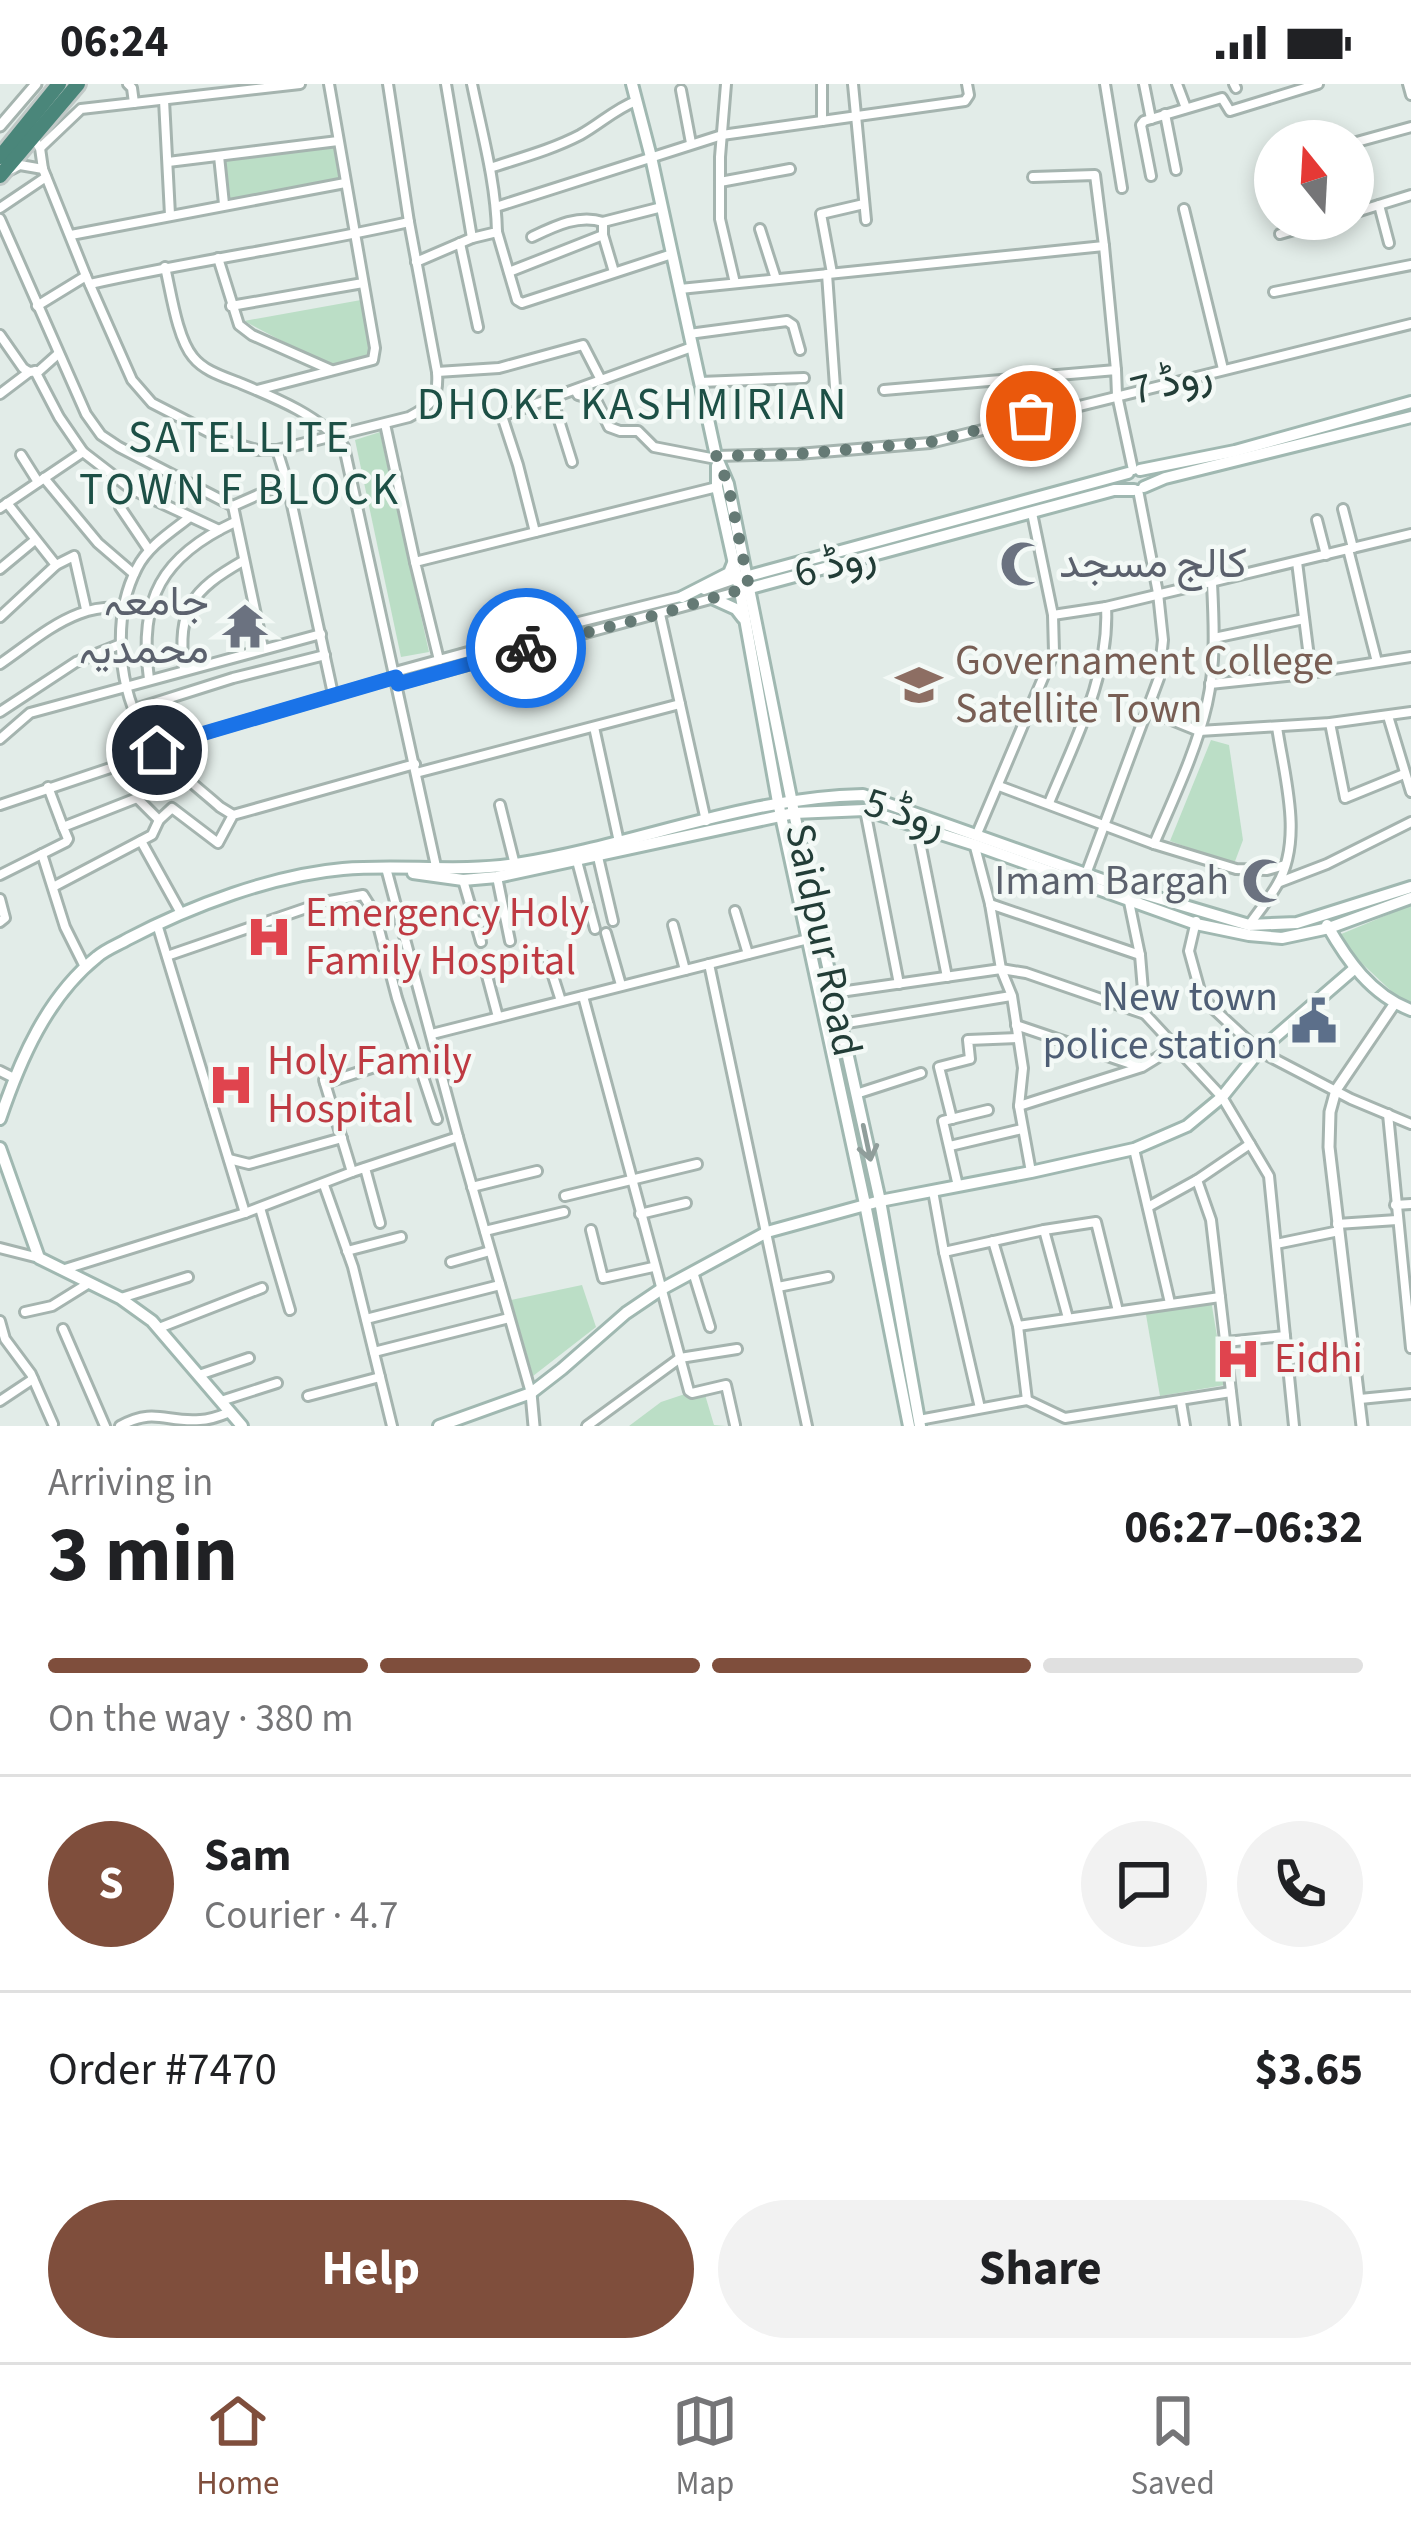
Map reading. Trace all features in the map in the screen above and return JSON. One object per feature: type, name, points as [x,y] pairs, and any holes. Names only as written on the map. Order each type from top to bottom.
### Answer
[{"type":"highway","points":[[0,157],[59,84]]},
{"type":"highway","points":[[0,176],[36,143],[78,84]]},
{"type":"main road","name":"Saidpur Road","points":[[632,84],[716,458],[742,550],[745,621],[778,802]]},
{"type":"main road","name":"روڈ 6","points":[[743,584],[768,571],[1134,471],[1235,451],[1411,402]]},
{"type":"main road","name":"روڈ 6","points":[[743,584],[780,579],[1411,417]]},
{"type":"main road","points":[[1134,471],[1126,482],[1138,489]]},
{"type":"main road","name":"Saidpur Road","points":[[723,485],[733,563],[752,604],[808,939],[916,1424]]},
{"type":"main road","points":[[742,550],[768,571]]},
{"type":"main road","points":[[682,597],[729,573],[733,563]]},
{"type":"main road","points":[[752,604],[780,579]]},
{"type":"main road","points":[[714,598],[736,609],[745,621]]},
{"type":"main road","name":"روڈ 5","points":[[0,1119],[41,1025],[98,956],[157,924],[304,874],[386,868],[463,880],[497,877],[863,795],[1129,895],[1198,908],[1250,925],[1325,922],[1411,898]]},
{"type":"main road","name":"روڈ 5","points":[[437,873],[515,865],[778,802],[789,810],[865,810],[976,840],[1086,874],[1196,924],[1249,935],[1282,938],[1411,887]]},
{"type":"main road","name":"Saidpur Road","points":[[789,810],[880,1201],[916,1424]]},
{"type":"main road","points":[[1325,922],[1354,968],[1395,1003],[1411,1010]]},
{"type":"main road","points":[[439,1426],[531,1393],[626,1313],[767,1232],[865,1204],[1134,1149],[1187,1126],[1222,1097],[1259,1052],[1354,968]]},
{"type":"main road","points":[[0,1148],[39,1258],[120,1298],[159,1328],[242,1426]]},
{"type":"street","points":[[0,126],[36,84]]},
{"type":"street","points":[[128,84],[134,103]]},
{"type":"street","points":[[184,84],[190,97]]},
{"type":"street","points":[[300,84],[81,109],[36,143],[44,173],[132,380],[152,403],[226,441],[257,451],[409,417],[429,407],[438,390],[388,84]]},
{"type":"street","points":[[256,390],[373,360],[375,348],[329,84]]},
{"type":"street","points":[[446,84],[472,238]]},
{"type":"street","points":[[472,84],[490,168],[497,232],[517,300],[522,303],[672,254]]},
{"type":"street","points":[[726,84],[720,219],[735,284]]},
{"type":"street","points":[[822,84],[822,121]]},
{"type":"street","points":[[853,84],[866,220]]},
{"type":"street","points":[[496,207],[722,135],[965,100],[968,84]]},
{"type":"street","points":[[1105,84],[1121,188]]},
{"type":"street","points":[[1144,84],[1150,118]]},
{"type":"street","points":[[1177,84],[1186,108]]},
{"type":"street","points":[[1211,84],[1216,100]]},
{"type":"street","points":[[1151,176],[1141,125],[1150,118],[1222,98],[1230,111],[1318,84]]},
{"type":"street","points":[[1408,84],[1411,95]]},
{"type":"street","points":[[681,90],[692,143]]},
{"type":"street","points":[[164,100],[170,215]]},
{"type":"street","points":[[490,168],[560,145],[636,101]]},
{"type":"street","points":[[1165,115],[1176,170]]},
{"type":"street","points":[[1374,137],[1411,127]]},
{"type":"street","points":[[168,162],[338,141]]},
{"type":"street","points":[[219,156],[224,204]]},
{"type":"street","points":[[0,176],[20,164],[44,173]]},
{"type":"street","points":[[719,182],[790,169]]},
{"type":"street","points":[[0,208],[44,173]]},
{"type":"street","points":[[1033,177],[1095,175],[1118,395],[1134,471]]},
{"type":"street","points":[[71,235],[345,183]]},
{"type":"street","points":[[1374,207],[1411,195]]},
{"type":"street","points":[[836,401],[830,274],[821,214],[864,204]]},
{"type":"street","points":[[1379,205],[1389,243]]},
{"type":"street","points":[[532,237],[566,222],[596,218],[604,222],[662,206]]},
{"type":"street","points":[[1184,209],[1222,369]]},
{"type":"street","points":[[0,219],[86,414],[101,435],[233,506]]},
{"type":"street","points":[[37,306],[88,280],[409,222]]},
{"type":"street","points":[[604,222],[614,272]]},
{"type":"street","points":[[760,229],[776,279]]},
{"type":"street","points":[[416,262],[497,232]]},
{"type":"street","points":[[508,272],[603,235]]},
{"type":"street","points":[[460,243],[478,327]]},
{"type":"street","points":[[680,289],[1104,247]]},
{"type":"street","points":[[218,258],[239,325],[332,371]]},
{"type":"street","points":[[1274,292],[1411,265]]},
{"type":"street","points":[[165,267],[193,358],[335,434],[344,447],[437,873]]},
{"type":"street","points":[[231,306],[363,283]]},
{"type":"street","points":[[535,532],[501,419],[504,414],[601,380],[690,340],[790,321],[800,350]]},
{"type":"street","name":"روڈ 7","points":[[575,390],[596,400],[609,427],[638,431],[654,447],[716,458],[798,454],[931,442],[1411,324]]},
{"type":"street","points":[[1,340],[22,368],[32,372],[83,452],[131,489],[218,530]]},
{"type":"street","points":[[437,372],[500,368],[584,345],[601,380]]},
{"type":"street","points":[[0,394],[58,354]]},
{"type":"street","points":[[884,390],[1116,370]]},
{"type":"street","points":[[700,382],[804,379]]},
{"type":"street","points":[[552,398],[572,462]]},
{"type":"street","points":[[386,424],[439,660]]},
{"type":"street","points":[[277,450],[333,694]]},
{"type":"street","points":[[56,565],[4,505],[83,452]]},
{"type":"street","points":[[21,455],[98,544],[134,574]]},
{"type":"street","points":[[233,506],[286,482]]},
{"type":"street","points":[[415,562],[723,485]]},
{"type":"street","points":[[1086,874],[1159,678],[1163,640],[1158,593],[1138,489]]},
{"type":"street","points":[[233,506],[263,648]]},
{"type":"street","points":[[120,507],[149,550]]},
{"type":"street","points":[[1343,509],[1377,662]]},
{"type":"street","points":[[1031,1172],[1019,1106],[1023,1068],[1012,996],[1000,969],[976,840],[1054,652],[1053,615],[1032,513]]},
{"type":"street","points":[[190,518],[149,550],[134,574],[121,644],[126,687],[147,738],[157,750],[233,815],[680,704]]},
{"type":"street","points":[[1317,520],[1326,555]]},
{"type":"street","points":[[149,679],[149,614],[162,577],[175,560],[235,522]]},
{"type":"street","points":[[1053,615],[1212,583],[1409,534],[1411,546]]},
{"type":"street","points":[[0,569],[35,539]]},
{"type":"street","points":[[0,617],[71,556],[77,559],[86,609]]},
{"type":"street","points":[[184,670],[183,618],[196,593],[243,561]]},
{"type":"street","points":[[1297,562],[1311,673]]},
{"type":"street","points":[[1154,844],[1198,731],[1210,685],[1212,583]]},
{"type":"street","name":"روڈ 6","points":[[396,678],[461,654],[660,614],[743,584]]},
{"type":"street","name":"روڈ 6","points":[[0,805],[164,745],[333,694],[463,665],[682,597],[743,584]]},
{"type":"street","points":[[0,664],[86,609],[126,606],[149,614]]},
{"type":"street","points":[[1049,803],[1098,674],[1106,607]]},
{"type":"street","points":[[660,614],[706,821]]},
{"type":"street","points":[[1214,638],[1304,619]]},
{"type":"street","points":[[0,739],[30,713],[321,634]]},
{"type":"street","points":[[0,712],[76,662],[121,644]]},
{"type":"street","points":[[461,654],[463,665]]},
{"type":"street","points":[[135,709],[325,655]]},
{"type":"street","points":[[1210,685],[1411,657]]},
{"type":"street","points":[[1147,710],[1198,731],[1330,723],[1411,712]]},
{"type":"street","points":[[1388,716],[1411,792]]},
{"type":"street","points":[[1330,723],[1345,798],[1404,774]]},
{"type":"street","points":[[594,727],[619,842]]},
{"type":"street","points":[[1250,925],[1286,865],[1290,819],[1277,727]]},
{"type":"street","points":[[132,760],[140,794],[159,820]]},
{"type":"street","points":[[63,827],[140,794],[175,765]]},
{"type":"street","points":[[999,786],[1236,869],[1286,865]]},
{"type":"street","points":[[0,875],[68,841],[48,787]]},
{"type":"street","points":[[500,805],[515,865]]},
{"type":"street","points":[[53,887],[152,835],[172,808],[218,842],[233,815]]},
{"type":"street","points":[[865,810],[899,984]]},
{"type":"street","points":[[1279,883],[1411,822]]},
{"type":"street","points":[[917,827],[947,976]]},
{"type":"street","points":[[141,842],[182,915]]},
{"type":"street","points":[[42,854],[65,927],[86,968]]},
{"type":"street","points":[[598,857],[613,922]]},
{"type":"street","points":[[577,861],[595,929]]},
{"type":"street","points":[[386,868],[531,1393],[534,1426]]},
{"type":"street","points":[[497,877],[511,941]]},
{"type":"street","points":[[463,880],[481,942]]},
{"type":"street","points":[[167,956],[324,902],[363,895],[375,914],[436,1119]]},
{"type":"street","points":[[1129,895],[1145,1014]]},
{"type":"street","points":[[0,898],[4,918],[0,922]]},
{"type":"street","points":[[991,904],[1140,955]]},
{"type":"street","points":[[1198,908],[1189,951],[1202,998],[1259,1052],[1411,1124]]},
{"type":"street","points":[[736,911],[748,954]]},
{"type":"street","points":[[157,924],[244,1213]]},
{"type":"street","points":[[673,925],[685,970]]},
{"type":"street","points":[[606,933],[621,986]]},
{"type":"street","points":[[432,1034],[808,939]]},
{"type":"street","points":[[547,957],[561,1001]]},
{"type":"street","points":[[710,964],[807,1426]]},
{"type":"street","points":[[833,993],[1000,969],[1026,973],[1145,1014],[1222,1097],[1269,1176],[1294,1426]]},
{"type":"street","points":[[486,972],[498,1017]]},
{"type":"street","points":[[583,996],[690,1393],[727,1386],[735,1425]]},
{"type":"street","points":[[841,1024],[1012,996]]},
{"type":"street","points":[[1362,1426],[1329,1147],[1330,1112],[1336,1090],[1395,1003]]},
{"type":"street","points":[[1016,1025],[1142,1067]]},
{"type":"street","points":[[952,1119],[939,1067],[970,1059],[968,1040],[1018,1038]]},
{"type":"street","points":[[1019,1106],[1142,1067],[1176,1046]]},
{"type":"street","points":[[352,1172],[325,1082],[416,1054]]},
{"type":"street","points":[[0,1071],[14,1078]]},
{"type":"street","points":[[856,1094],[921,1073]]},
{"type":"street","points":[[958,1186],[944,1121],[988,1110]]},
{"type":"street","points":[[1388,1114],[1411,1348]]},
{"type":"street","points":[[950,1146],[1022,1129]]},
{"type":"street","points":[[227,1159],[249,1164],[342,1138]]},
{"type":"street","points":[[64,1270],[458,1138]]},
{"type":"street","points":[[1148,1208],[1250,1144]]},
{"type":"street","points":[[1134,1149],[1170,1303]]},
{"type":"street","points":[[565,1196],[698,1164]]},
{"type":"street","points":[[365,1168],[380,1223]]},
{"type":"street","points":[[472,1187],[537,1171]]},
{"type":"street","points":[[1198,1180],[1211,1220],[1235,1426]]},
{"type":"street","points":[[324,1185],[366,1318],[392,1426]]},
{"type":"street","points":[[933,1191],[980,1408]]},
{"type":"street","points":[[640,1214],[686,1203]]},
{"type":"street","points":[[1395,1204],[1411,1204]]},
{"type":"street","points":[[260,1207],[290,1310]]},
{"type":"street","points":[[485,1231],[564,1212]]},
{"type":"street","points":[[1276,1244],[1338,1227],[1397,1220]]},
{"type":"street","points":[[944,1252],[1096,1222],[1118,1311]]},
{"type":"street","points":[[591,1230],[603,1278],[654,1267]]},
{"type":"street","points":[[1044,1230],[1068,1318]]},
{"type":"street","points":[[347,1251],[401,1237]]},
{"type":"street","points":[[993,1241],[1018,1326],[1027,1400]]},
{"type":"street","points":[[0,1248],[39,1258]]},
{"type":"street","points":[[451,1262],[490,1251]]},
{"type":"street","points":[[693,1272],[710,1327]]},
{"type":"street","points":[[120,1298],[188,1277]]},
{"type":"street","points":[[778,1287],[828,1277]]},
{"type":"street","points":[[26,1312],[52,1306],[89,1283]]},
{"type":"street","points":[[366,1318],[500,1285]]},
{"type":"street","points":[[159,1328],[262,1288]]},
{"type":"street","points":[[1018,1326],[1220,1297]]},
{"type":"street","points":[[374,1352],[509,1318]]},
{"type":"street","points":[[0,1321],[5,1339],[33,1378],[53,1424]]},
{"type":"street","points":[[63,1329],[105,1426]]},
{"type":"street","points":[[1226,1342],[1286,1336]]},
{"type":"street","points":[[587,1426],[680,1358],[737,1349]]},
{"type":"street","points":[[199,1376],[249,1358]]},
{"type":"street","points":[[308,1396],[380,1377]]},
{"type":"street","points":[[0,1401],[33,1378]]},
{"type":"street","points":[[120,1426],[157,1414],[198,1421],[277,1383]]},
{"type":"street","points":[[916,1424],[1027,1400],[1065,1422],[1231,1392]]},
{"type":"street","points":[[1360,1399],[1411,1394]]},
{"type":"street","points":[[1181,1402],[1184,1426]]},
{"type":"street","points":[[1113,1412],[1116,1426]]},
{"type":"green space","points":[[336,145],[340,180],[227,202],[224,160]]},
{"type":"green space","points":[[361,300],[370,341],[367,359],[335,369],[244,321]]},
{"type":"green space","points":[[380,432],[429,652],[401,657],[355,440]]},
{"type":"green space","points":[[1211,740],[1229,745],[1243,840],[1234,864],[1170,841]]},
{"type":"green space","points":[[1411,905],[1411,1005],[1406,1005],[1334,937]]},
{"type":"green space","points":[[582,1285],[596,1327],[533,1376],[511,1300]]},
{"type":"green space","points":[[1211,1300],[1225,1385],[1160,1396],[1145,1309]]},
{"type":"green space","points":[[703,1388],[714,1425],[726,1426],[629,1426],[661,1402]]},
{"type":"way so far","points":[[526,648],[749,587],[728,484],[716,456],[931,442],[1031,416]]},
{"type":"place","name":"کالج مسجد","points":[[1023,564]]},
{"type":"place","name":"جامعہ محمدیہ","points":[[245,626]]},
{"type":"place","name":"Governament College Satellite Town","points":[[919,685]]},
{"type":"place","name":"Imam Bargah","points":[[1265,881]]},
{"type":"place","name":"Emergency Holy Family Hospital","points":[[269,937]]},
{"type":"place","name":"New town police station","points":[[1314,1021]]},
{"type":"place","name":"Holy Family Hospital","points":[[231,1085]]},
{"type":"place","name":"Eidhi","points":[[1238,1359]]},
{"type":"district","name":"DHOKE KASHMIRIAN","points":[[633,405]]},
{"type":"district","name":"SATELLITE TOWN F BLOCK","points":[[240,464]]},
{"type":"route","points":[[157,750],[333,694],[396,677],[398,684],[526,648]]}]
